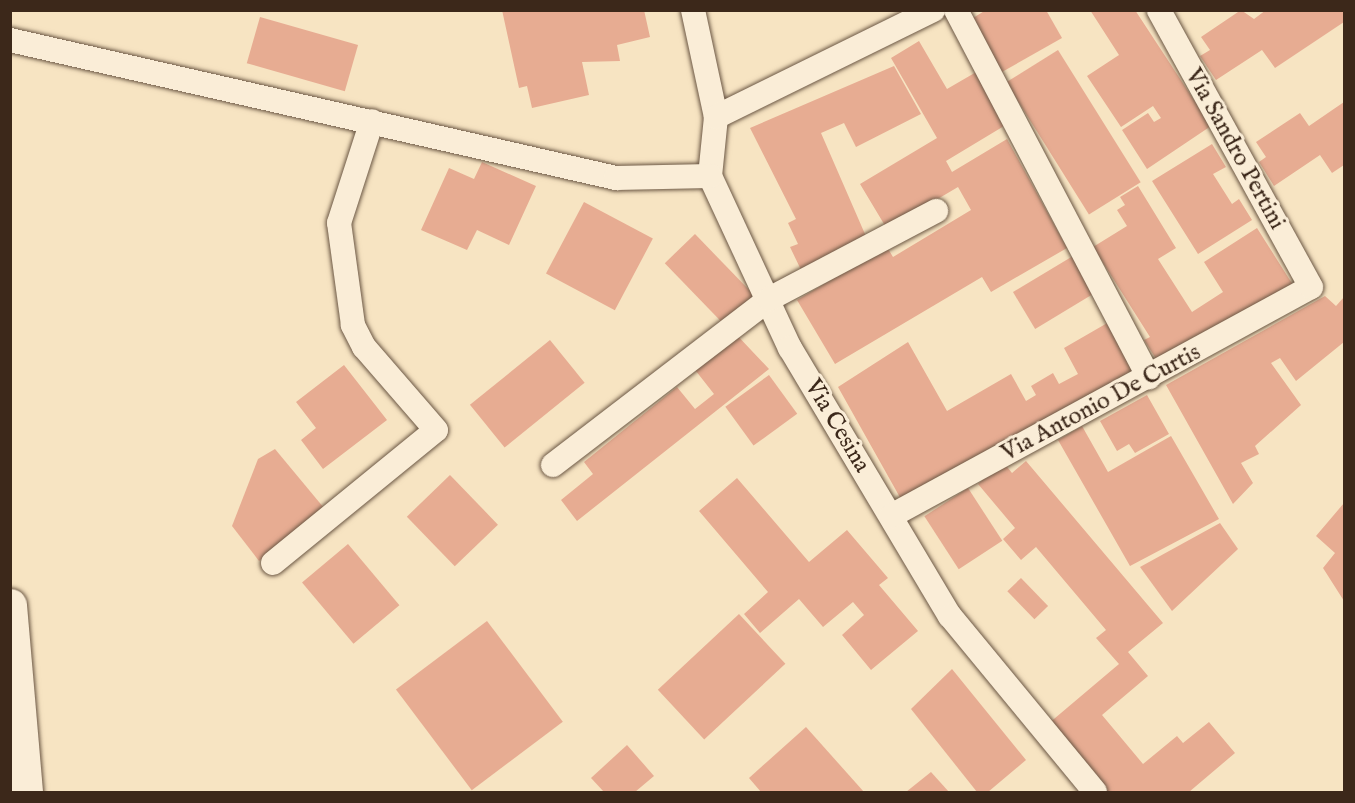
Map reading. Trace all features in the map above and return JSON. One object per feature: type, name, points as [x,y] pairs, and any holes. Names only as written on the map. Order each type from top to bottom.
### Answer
[{"type":"main road","points":[[10,605],[26,792]]},
{"type":"street","points":[[10,40],[616,178],[710,177],[716,117],[693,10]]},
{"type":"street","points":[[716,117],[933,10]]},
{"type":"street","points":[[956,10],[1149,377]]},
{"type":"street","name":"Via Sandro Pertini","points":[[1159,10],[1311,287]]},
{"type":"street","points":[[273,563],[436,430],[364,347],[353,324],[339,223],[372,121]]},
{"type":"street","name":"Via Cesina","points":[[710,177],[790,348],[950,616],[1095,792]]},
{"type":"street","points":[[553,465],[769,299],[936,211]]},
{"type":"street","name":"Via Antonio De Curtis","points":[[891,516],[1311,287]]},
{"type":"building","points":[[502,10],[644,10],[650,37],[617,45],[620,61],[582,62],[589,95],[532,108],[527,86],[519,88]]},
{"type":"building","points":[[986,10],[1046,10],[1062,38],[1002,72],[973,18]]},
{"type":"building","points":[[1090,10],[1135,10],[1211,126],[1147,169],[1122,130],[1148,113],[1154,122],[1161,118],[1153,106],[1121,127],[1087,76],[1119,55]]},
{"type":"building","points":[[1241,10],[1254,19],[1266,10],[1344,10],[1344,22],[1275,68],[1262,50],[1216,80],[1200,56],[1210,50],[1201,37]]},
{"type":"building","points":[[260,17],[358,45],[345,91],[247,63]]},
{"type":"building","points":[[919,41],[947,89],[978,71],[1009,123],[946,161],[952,172],[1007,139],[1067,248],[991,292],[982,277],[835,364],[797,300],[887,247],[893,257],[971,210],[958,187],[887,229],[860,184],[937,138],[891,58]]},
{"type":"building","points":[[1058,50],[1141,182],[1089,215],[1006,82]]},
{"type":"building","points":[[894,66],[921,114],[856,147],[844,123],[821,133],[868,241],[803,274],[790,247],[798,244],[788,223],[796,219],[750,128]]},
{"type":"building","points":[[1344,102],[1344,165],[1332,173],[1320,155],[1274,186],[1259,162],[1266,157],[1256,142],[1300,113],[1309,126]]},
{"type":"building","points":[[1212,144],[1226,167],[1213,174],[1232,204],[1239,199],[1252,220],[1198,254],[1152,181]]},
{"type":"building","points":[[482,162],[536,186],[509,245],[477,230],[467,250],[421,230],[449,168],[474,179]]},
{"type":"building","points":[[1138,186],[1176,248],[1158,259],[1192,312],[1223,292],[1204,262],[1257,228],[1293,285],[1162,368],[1144,340],[1150,337],[1093,247],[1127,226],[1117,210],[1125,205],[1120,197]]},
{"type":"building","points":[[584,202],[653,239],[615,310],[546,274]]},
{"type":"building","points":[[695,234],[755,297],[725,326],[665,263]]},
{"type":"building","points":[[1073,256],[1095,293],[1035,329],[1013,292]]},
{"type":"building","points":[[1325,296],[1336,306],[1344,297],[1344,342],[1296,381],[1280,358],[1271,363],[1301,405],[1255,446],[1259,454],[1241,463],[1253,483],[1233,504],[1166,385]]},
{"type":"building","points":[[1109,322],[1135,369],[902,501],[838,387],[908,342],[947,411],[1011,374],[1026,401],[1036,395],[1031,386],[1053,373],[1059,384],[1078,374],[1064,348]]},
{"type":"building","points":[[734,332],[769,369],[577,521],[561,500],[593,474],[584,462],[677,387],[695,409],[714,394],[692,366]]},
{"type":"building","points":[[550,340],[585,383],[505,448],[470,405]]},
{"type":"building","points":[[344,365],[387,420],[323,469],[301,440],[316,428],[296,402]]},
{"type":"building","points":[[769,375],[797,414],[754,446],[725,407]]},
{"type":"building","points":[[1147,395],[1169,434],[1135,453],[1129,444],[1117,451],[1100,421]]},
{"type":"building","points":[[1082,426],[1108,472],[1171,436],[1219,519],[1130,566],[1058,440]]},
{"type":"building","points":[[275,449],[324,508],[259,561],[232,526],[258,459]]},
{"type":"building","points":[[1026,461],[1163,623],[1128,652],[1148,676],[1102,715],[1143,764],[1177,736],[1183,743],[1209,722],[1235,753],[1189,792],[1106,792],[1048,724],[1119,664],[1096,638],[1106,630],[1036,547],[1021,560],[1003,539],[1015,528],[978,484],[1003,462],[1012,473]]},
{"type":"building","points":[[450,475],[498,525],[455,566],[407,517]]},
{"type":"building","points":[[737,478],[809,562],[847,530],[888,578],[879,585],[918,631],[871,670],[842,635],[864,615],[853,602],[823,627],[799,599],[760,633],[744,614],[768,592],[699,511]]},
{"type":"building","points":[[968,488],[1002,541],[959,569],[924,516]]},
{"type":"building","points":[[1344,503],[1344,601],[1323,568],[1335,553],[1316,536]]},
{"type":"building","points":[[1220,523],[1238,549],[1172,611],[1140,567]]},
{"type":"building","points":[[348,544],[399,605],[353,644],[302,583]]},
{"type":"building","points":[[1021,578],[1048,606],[1034,619],[1007,591]]},
{"type":"building","points":[[739,614],[785,664],[704,739],[658,690]]},
{"type":"building","points":[[487,621],[563,722],[472,790],[396,690]]},
{"type":"building","points":[[952,669],[1026,760],[988,792],[977,792],[911,709]]},
{"type":"building","points":[[806,727],[864,792],[761,792],[749,778]]},
{"type":"building","points":[[627,745],[654,776],[635,792],[604,792],[591,778]]},
{"type":"building","points":[[931,772],[949,792],[906,792]]}]
